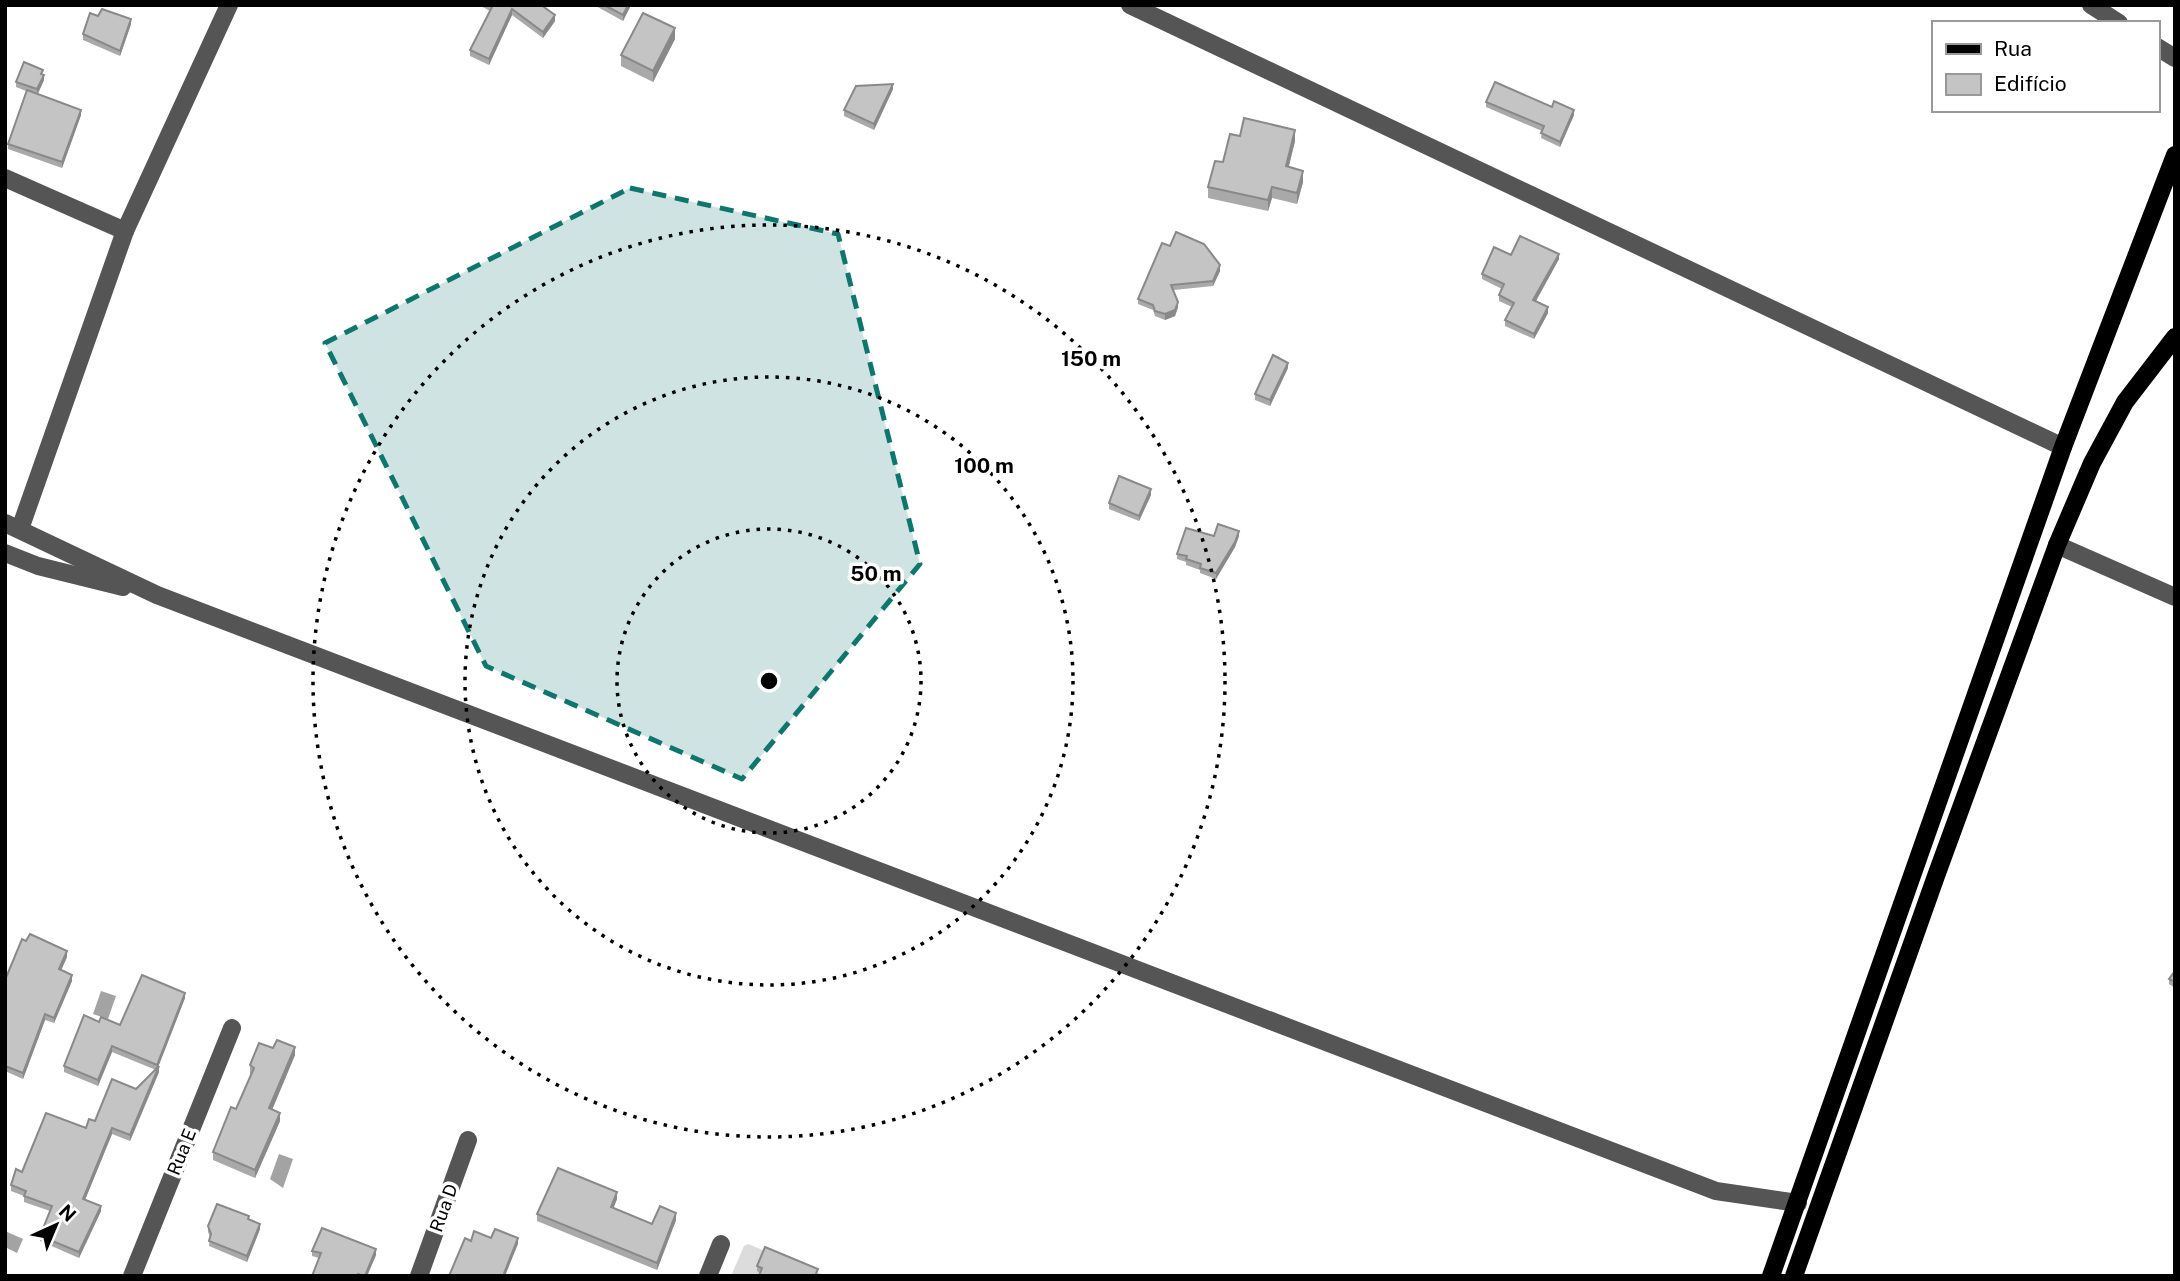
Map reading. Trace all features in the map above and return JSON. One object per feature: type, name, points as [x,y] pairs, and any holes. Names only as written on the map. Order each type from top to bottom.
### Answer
[{"type":"main road","points":[[1771,1276],[2063,447],[2175,155]]},
{"type":"main road","points":[[1794,1276],[2057,545],[2092,463],[2125,402],[2175,337]]},
{"type":"street","points":[[229,5],[125,231],[12,526],[156,595],[1716,1191],[1798,1203]]},
{"type":"street","points":[[1130,5],[2063,447]]},
{"type":"street","points":[[2091,5],[2116,21]]},
{"type":"street","points":[[2159,48],[2175,58]]},
{"type":"street","points":[[5,178],[125,231]]},
{"type":"street","points":[[2057,545],[2175,597]]},
{"type":"street","points":[[5,553],[38,566],[156,595]]},
{"type":"street","name":"Rua E","points":[[132,1276],[232,1028]]},
{"type":"street","name":"Rua D","points":[[419,1276],[468,1140]]},
{"type":"street","points":[[708,1276],[722,1244]]},
{"type":"highlighted area","points":[[630,188],[838,234],[920,564],[742,779],[486,666],[325,343]]},
{"type":"shaded area","points":[[101,991],[116,996],[108,1019],[93,1014]]},
{"type":"shaded area","points":[[279,1154],[293,1159],[283,1188],[270,1179]]},
{"type":"shaded area","points":[[5,1231],[23,1239],[17,1253],[5,1247]]},
{"type":"shaded area","points":[[748,1244],[826,1276],[731,1276],[744,1246]]},
{"type":"building","points":[[489,5],[541,5],[555,15],[543,32],[512,9],[489,59],[470,50],[492,7]]},
{"type":"building","points":[[604,5],[628,5],[623,15]]},
{"type":"building","points":[[102,9],[131,19],[120,51],[83,34],[90,13],[98,16]]},
{"type":"building","points":[[643,13],[675,28],[653,71],[621,55]]},
{"type":"building","points":[[24,62],[43,70],[41,74],[44,75],[37,89],[16,82]]},
{"type":"building","points":[[1495,82],[1552,107],[1554,101],[1574,110],[1560,142],[1541,133],[1544,126],[1486,102]]},
{"type":"building","points":[[893,84],[874,124],[844,110],[856,86]]},
{"type":"building","points":[[27,90],[81,110],[62,162],[8,144]]},
{"type":"building","points":[[1244,118],[1295,130],[1286,166],[1303,171],[1297,193],[1272,187],[1268,200],[1208,187],[1215,161],[1223,162],[1230,134],[1240,136]]},
{"type":"building","points":[[1176,232],[1204,244],[1220,265],[1213,281],[1171,285],[1178,302],[1175,310],[1165,314],[1155,311],[1153,305],[1138,299],[1162,243],[1170,246]]},
{"type":"building","points":[[1520,236],[1559,254],[1533,300],[1548,307],[1534,334],[1505,320],[1514,303],[1499,295],[1504,284],[1482,274],[1494,247],[1511,255]]},
{"type":"building","points":[[1273,355],[1288,363],[1270,400],[1255,394]]},
{"type":"building","points":[[1119,476],[1151,489],[1139,516],[1109,503]]},
{"type":"building","points":[[1218,524],[1239,531],[1216,573],[1200,568],[1201,564],[1186,559],[1187,556],[1177,554],[1186,528],[1214,536]]},
{"type":"building","points":[[30,934],[67,951],[59,969],[72,975],[54,1018],[45,1014],[23,1073],[5,1066],[5,980],[22,939],[26,941]]},
{"type":"building","points":[[2175,971],[2175,982],[2169,979]]},
{"type":"building","points":[[142,975],[185,993],[157,1065],[112,1046],[98,1080],[64,1066],[84,1015],[99,1022],[101,1017],[120,1025]]},
{"type":"building","points":[[277,1040],[295,1047],[269,1108],[280,1113],[255,1170],[213,1152],[231,1107],[236,1109],[254,1068],[250,1065],[259,1043],[273,1048]]},
{"type":"building","points":[[159,1066],[130,1135],[112,1128],[83,1199],[101,1206],[79,1252],[40,1236],[52,1206],[24,1196],[26,1191],[11,1185],[16,1169],[22,1172],[46,1113],[86,1128],[89,1119],[95,1121],[112,1079],[136,1089]]},
{"type":"building","points":[[558,1168],[617,1192],[611,1207],[652,1224],[660,1206],[676,1213],[657,1263],[537,1214]]},
{"type":"building","points":[[217,1204],[249,1216],[248,1219],[260,1224],[247,1256],[209,1241],[211,1234],[208,1226]]},
{"type":"building","points":[[322,1228],[376,1249],[365,1276],[312,1276],[321,1253],[312,1251]]},
{"type":"building","points":[[495,1229],[518,1238],[503,1276],[449,1276],[465,1238],[471,1241],[474,1231],[491,1238]]},
{"type":"building","points":[[765,1247],[818,1269],[815,1276],[759,1276],[762,1268],[757,1266]]}]
